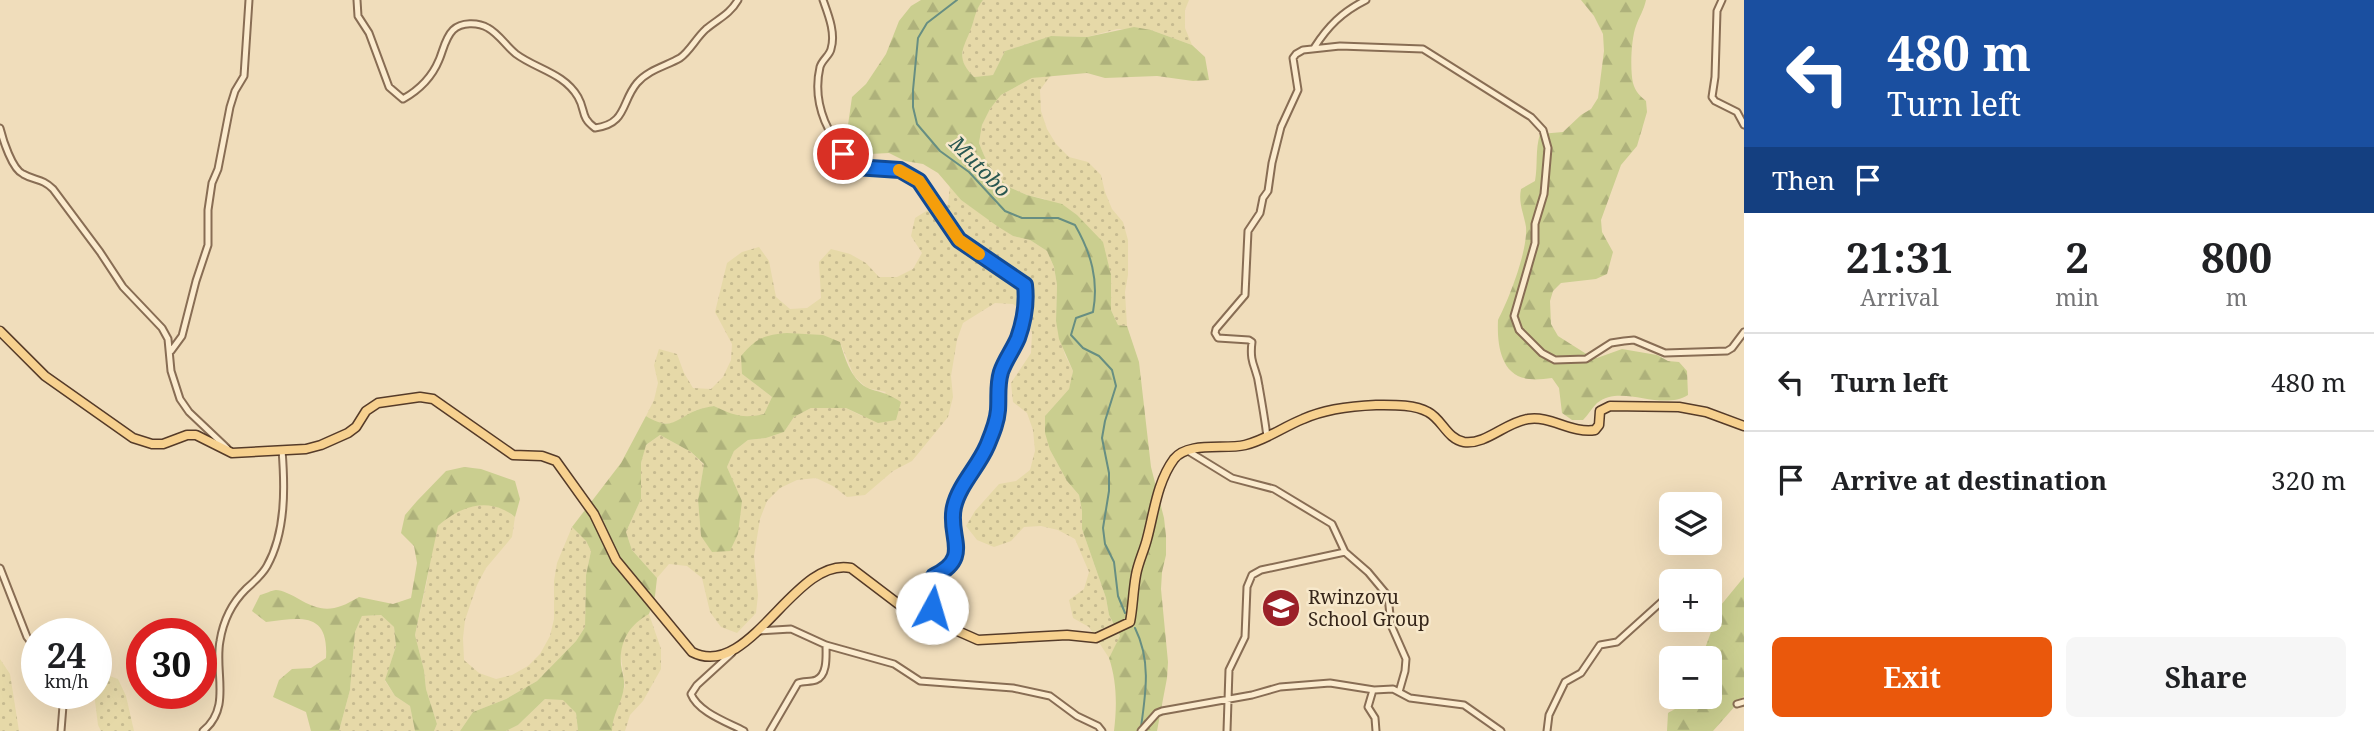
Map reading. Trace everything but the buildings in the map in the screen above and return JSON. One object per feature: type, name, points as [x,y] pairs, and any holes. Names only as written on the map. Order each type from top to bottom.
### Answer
[{"type":"main road","points":[[0,331],[45,376],[133,438],[152,444],[163,444],[187,435],[196,435],[232,453],[306,449],[341,436],[355,427],[366,411],[378,402],[420,397],[433,399],[505,452],[521,457],[549,457],[556,461],[594,514],[617,560],[686,646],[698,656],[708,657],[734,651],[804,586],[828,571],[842,567],[852,568],[901,606],[973,639],[983,641],[1067,635],[1096,638],[1130,622],[1136,574],[1156,501],[1167,470],[1180,453],[1244,446],[1317,413],[1374,405],[1420,409],[1430,413],[1452,436],[1465,442],[1477,441],[1530,418],[1542,418],[1585,430],[1595,430],[1599,425],[1600,411],[1610,405],[1679,407],[1706,412],[1744,426]]},
{"type":"street","points":[[171,351],[182,336],[208,245],[208,210],[212,183],[218,169],[230,107],[244,76],[249,0]]},
{"type":"street","points":[[356,0],[358,16],[369,33],[389,87],[403,99],[418,90],[429,76],[453,30],[469,23],[487,27],[515,53],[563,81],[578,97],[585,121],[595,128],[607,127],[622,115],[637,83],[651,72],[683,56],[705,30],[721,20],[738,0]]},
{"type":"street","points":[[823,0],[832,31],[831,50],[821,64],[820,102],[823,120],[832,138],[855,167],[900,170],[919,181],[959,240],[1025,285],[1027,301],[1018,337],[1001,370],[995,426],[979,464],[957,495],[952,516],[956,557],[946,570],[934,576],[928,590],[932,608],[929,619]]},
{"type":"street","points":[[1314,48],[1338,17],[1366,0]]},
{"type":"street","points":[[1723,0],[1717,11],[1712,97],[1714,101],[1737,112],[1744,125]]},
{"type":"street","points":[[1267,437],[1259,384],[1251,361],[1252,342],[1218,338],[1215,333],[1216,328],[1245,295],[1248,232],[1268,191],[1281,127],[1298,90],[1293,58],[1303,50],[1340,46],[1423,49],[1531,117],[1544,130],[1548,148],[1544,194],[1535,225],[1530,268],[1516,303],[1514,316],[1519,330],[1542,353],[1555,360],[1586,359],[1611,343],[1634,340],[1665,353],[1727,351],[1744,331]]},
{"type":"street","points":[[0,128],[15,167],[21,173],[45,182],[54,189],[123,287],[162,328],[171,351],[172,371],[180,399],[194,417],[232,453]]},
{"type":"street","points":[[203,731],[211,725],[219,711],[221,684],[217,659],[225,621],[233,605],[268,564],[279,529],[284,495],[282,450]]},
{"type":"street","points":[[1188,451],[1232,478],[1274,489],[1332,524],[1345,552],[1368,572],[1388,596],[1391,625],[1406,665],[1399,692]]},
{"type":"street","points":[[1227,731],[1229,670],[1247,631],[1247,587],[1252,575],[1261,570],[1345,552]]},
{"type":"street","points":[[0,568],[21,622]]},
{"type":"street","points":[[1546,731],[1549,715],[1565,682],[1581,673],[1600,645],[1617,642],[1659,604]]},
{"type":"street","points":[[758,631],[786,628],[826,645],[894,664],[920,681],[1013,688],[1049,696],[1102,731]]},
{"type":"street","points":[[770,731],[798,683],[815,681],[821,676],[826,660],[826,645]]},
{"type":"street","points":[[734,651],[697,685],[691,694],[693,699],[709,712],[744,731]]},
{"type":"street","points":[[1141,731],[1162,710],[1280,687],[1330,683],[1373,690],[1393,689],[1410,698],[1467,706],[1501,731]]},
{"type":"street","points":[[1373,690],[1368,706],[1375,718],[1376,731]]},
{"type":"street","points":[[1737,704],[1744,702]]},
{"type":"street","points":[[61,731],[63,709]]},
{"type":"shaded area","points":[[983,0],[1189,0],[1185,10],[1185,28],[1192,45],[1151,30],[1117,29],[1087,37],[1051,36],[1005,51],[993,75],[974,77],[962,59],[964,42],[972,26],[976,8]]},
{"type":"shaded area","points":[[1051,75],[1040,90],[1041,111],[1047,129],[1056,144],[1069,157],[1088,162],[1101,175],[1112,209],[1123,222],[1128,240],[1125,292],[1127,326],[1118,325],[1111,310],[1111,293],[1045,199],[1011,188],[996,176],[979,143],[982,125],[1001,95],[1032,78]]},
{"type":"shaded area","points":[[950,186],[961,200],[1013,236],[1030,240],[1047,251],[1054,267],[1057,285],[1056,321],[1065,355],[1073,371],[1069,389],[1045,416],[1050,450],[1067,481],[1079,495],[1082,529],[1106,598],[1109,615],[1120,637],[1109,658],[1089,627],[1073,618],[1069,600],[1084,589],[1089,572],[1075,539],[1058,530],[1041,526],[1024,527],[1011,541],[994,547],[977,540],[966,526],[975,511],[999,484],[1016,481],[1030,470],[1035,451],[1033,430],[1027,413],[1013,402],[1011,383],[1031,353],[1032,333],[1027,315],[1013,304],[995,303],[963,323],[951,376],[953,397],[948,417],[912,461],[893,471],[865,495],[847,497],[816,478],[797,480],[780,488],[767,501],[760,519],[754,556],[758,595],[756,613],[737,633],[721,627],[710,612],[702,578],[687,566],[669,564],[657,578],[632,550],[626,532],[641,499],[641,463],[645,446],[660,435],[691,452],[704,465],[698,500],[701,536],[742,501],[727,467],[734,451],[748,440],[784,432],[794,417],[811,408],[846,408],[862,416],[886,392],[867,388],[854,376],[840,342],[742,374],[772,397],[764,414],[747,418],[714,406],[696,410],[681,421],[672,423],[657,423],[646,416],[658,383],[654,365],[659,349],[677,354],[693,388],[711,389],[723,377],[731,360],[732,344],[715,312],[727,263],[742,252],[759,247],[769,261],[776,297],[790,309],[807,308],[821,298],[819,262],[831,249],[850,254],[866,263],[879,277],[897,277],[913,269],[922,253],[911,236],[915,218],[931,208],[948,204]]},
{"type":"shaded area","points":[[487,504],[504,509],[515,517],[512,537],[486,568],[477,585],[465,620],[464,660],[479,673],[496,679],[512,675],[528,666],[540,654],[550,636],[554,619],[557,563],[572,527],[586,541],[591,551],[586,575],[585,627],[576,641],[537,681],[506,699],[473,712],[460,731],[434,731],[437,724],[426,689],[415,635],[433,544],[438,526],[451,514],[467,506]]},
{"type":"shaded area","points":[[649,614],[661,649],[661,669],[643,701],[630,715],[625,731],[612,731],[612,721],[625,686],[620,649],[627,632]]},
{"type":"shaded area","points":[[381,615],[394,627],[396,646],[385,681],[395,696],[410,706],[415,731],[339,731],[350,690],[355,632],[362,616]]},
{"type":"shaded area","points":[[0,659],[10,674],[19,731],[0,731]]},
{"type":"shaded area","points":[[112,677],[118,679],[126,696],[126,709],[129,709],[134,731],[101,731],[96,709],[112,709]]},
{"type":"shaded area","points":[[545,699],[563,699],[576,713],[578,731],[506,731],[518,725]]},
{"type":"green space","points":[[921,0],[983,0],[962,52],[964,64],[974,77],[993,75],[1005,51],[1051,36],[1087,37],[1134,27],[1151,30],[1192,45],[1205,57],[1209,80],[1193,81],[1157,76],[1105,78],[1087,73],[1032,78],[1001,95],[982,125],[979,143],[996,176],[1011,188],[1062,204],[1077,215],[1103,242],[1111,275],[1111,310],[1118,325],[1127,326],[1139,362],[1151,467],[1166,536],[1161,589],[1168,662],[1157,731],[1114,731],[1116,694],[1109,658],[1120,636],[1109,615],[1106,598],[1082,529],[1079,495],[1067,481],[1050,450],[1045,433],[1045,416],[1069,389],[1073,371],[1059,339],[1056,321],[1057,285],[1054,267],[1047,251],[1030,240],[1013,236],[997,226],[961,200],[938,173],[923,164],[905,161],[889,153],[870,154],[853,149],[847,132],[852,97],[866,84],[886,54],[899,21],[911,6]]},
{"type":"green space","points":[[1581,0],[1646,0],[1634,32],[1631,63],[1634,86],[1646,101],[1647,112],[1637,146],[1621,165],[1601,220],[1602,232],[1613,252],[1607,274],[1596,279],[1561,283],[1553,291],[1550,301],[1551,324],[1558,336],[1597,358],[1622,349],[1679,362],[1687,371],[1688,395],[1665,401],[1629,396],[1607,398],[1597,403],[1583,420],[1572,420],[1562,413],[1559,388],[1552,378],[1519,377],[1506,365],[1498,338],[1498,320],[1524,248],[1526,227],[1520,194],[1521,189],[1535,181],[1540,134],[1563,132],[1591,109],[1598,98],[1604,51],[1603,34],[1594,16]]},
{"type":"green space","points":[[787,333],[823,335],[840,342],[850,369],[858,381],[901,402],[896,420],[878,423],[846,408],[811,408],[794,417],[784,432],[748,440],[734,451],[727,467],[742,501],[738,534],[730,551],[712,552],[701,536],[698,500],[704,464],[691,452],[660,435],[646,445],[641,463],[641,499],[626,532],[632,550],[657,578],[655,596],[649,614],[636,623],[624,642],[621,665],[624,687],[612,731],[578,731],[576,713],[563,700],[545,699],[518,725],[506,731],[460,731],[473,712],[506,699],[537,681],[576,641],[585,627],[586,575],[591,551],[586,541],[572,527],[621,463],[646,416],[668,424],[697,410],[714,406],[738,415],[764,414],[772,397],[742,374],[741,356],[761,338]]},
{"type":"green space","points":[[464,467],[481,469],[515,481],[520,499],[515,517],[495,507],[475,506],[456,513],[438,526],[415,635],[426,689],[437,724],[434,731],[415,731],[410,706],[395,696],[385,680],[396,646],[394,627],[381,615],[362,616],[355,632],[350,690],[339,731],[311,731],[306,712],[273,697],[279,680],[292,669],[311,668],[326,658],[323,632],[317,625],[301,619],[266,622],[252,611],[260,595],[278,590],[306,603],[328,609],[342,606],[359,597],[393,604],[411,598],[417,563],[414,546],[401,533],[405,515],[446,471]]},
{"type":"green space","points":[[1744,577],[1744,696],[1713,731],[1667,731],[1668,713],[1675,709],[1722,709],[1722,646],[1706,646],[1711,632],[1722,632],[1722,604]]},
{"type":"waterway","name":"Mutobo","points":[[957,0],[927,23],[918,38],[913,90],[917,124],[940,151],[969,172],[1005,211],[1022,218],[1058,218],[1075,225],[1085,246],[1092,267],[1095,300],[1093,312],[1076,318],[1071,335],[1083,348],[1099,356],[1112,370],[1116,386],[1102,438],[1109,473],[1103,528],[1105,544],[1114,562],[1118,596],[1125,613]]},
{"type":"waterway","name":"Mutobo","points":[[1135,628],[1145,664],[1146,689],[1141,727]]},
{"type":"slow traffic","points":[[899,170],[919,181],[959,240],[979,254]]},
{"type":"place","name":"Rwinzovu School Group","points":[[1281,608]]},
{"type":"route","points":[[843,154],[855,167],[900,170],[919,181],[959,240],[1025,285],[1027,301],[1018,337],[1001,370],[995,426],[979,464],[957,495],[952,516],[956,557],[946,570],[934,576],[928,590],[932,608]]}]
